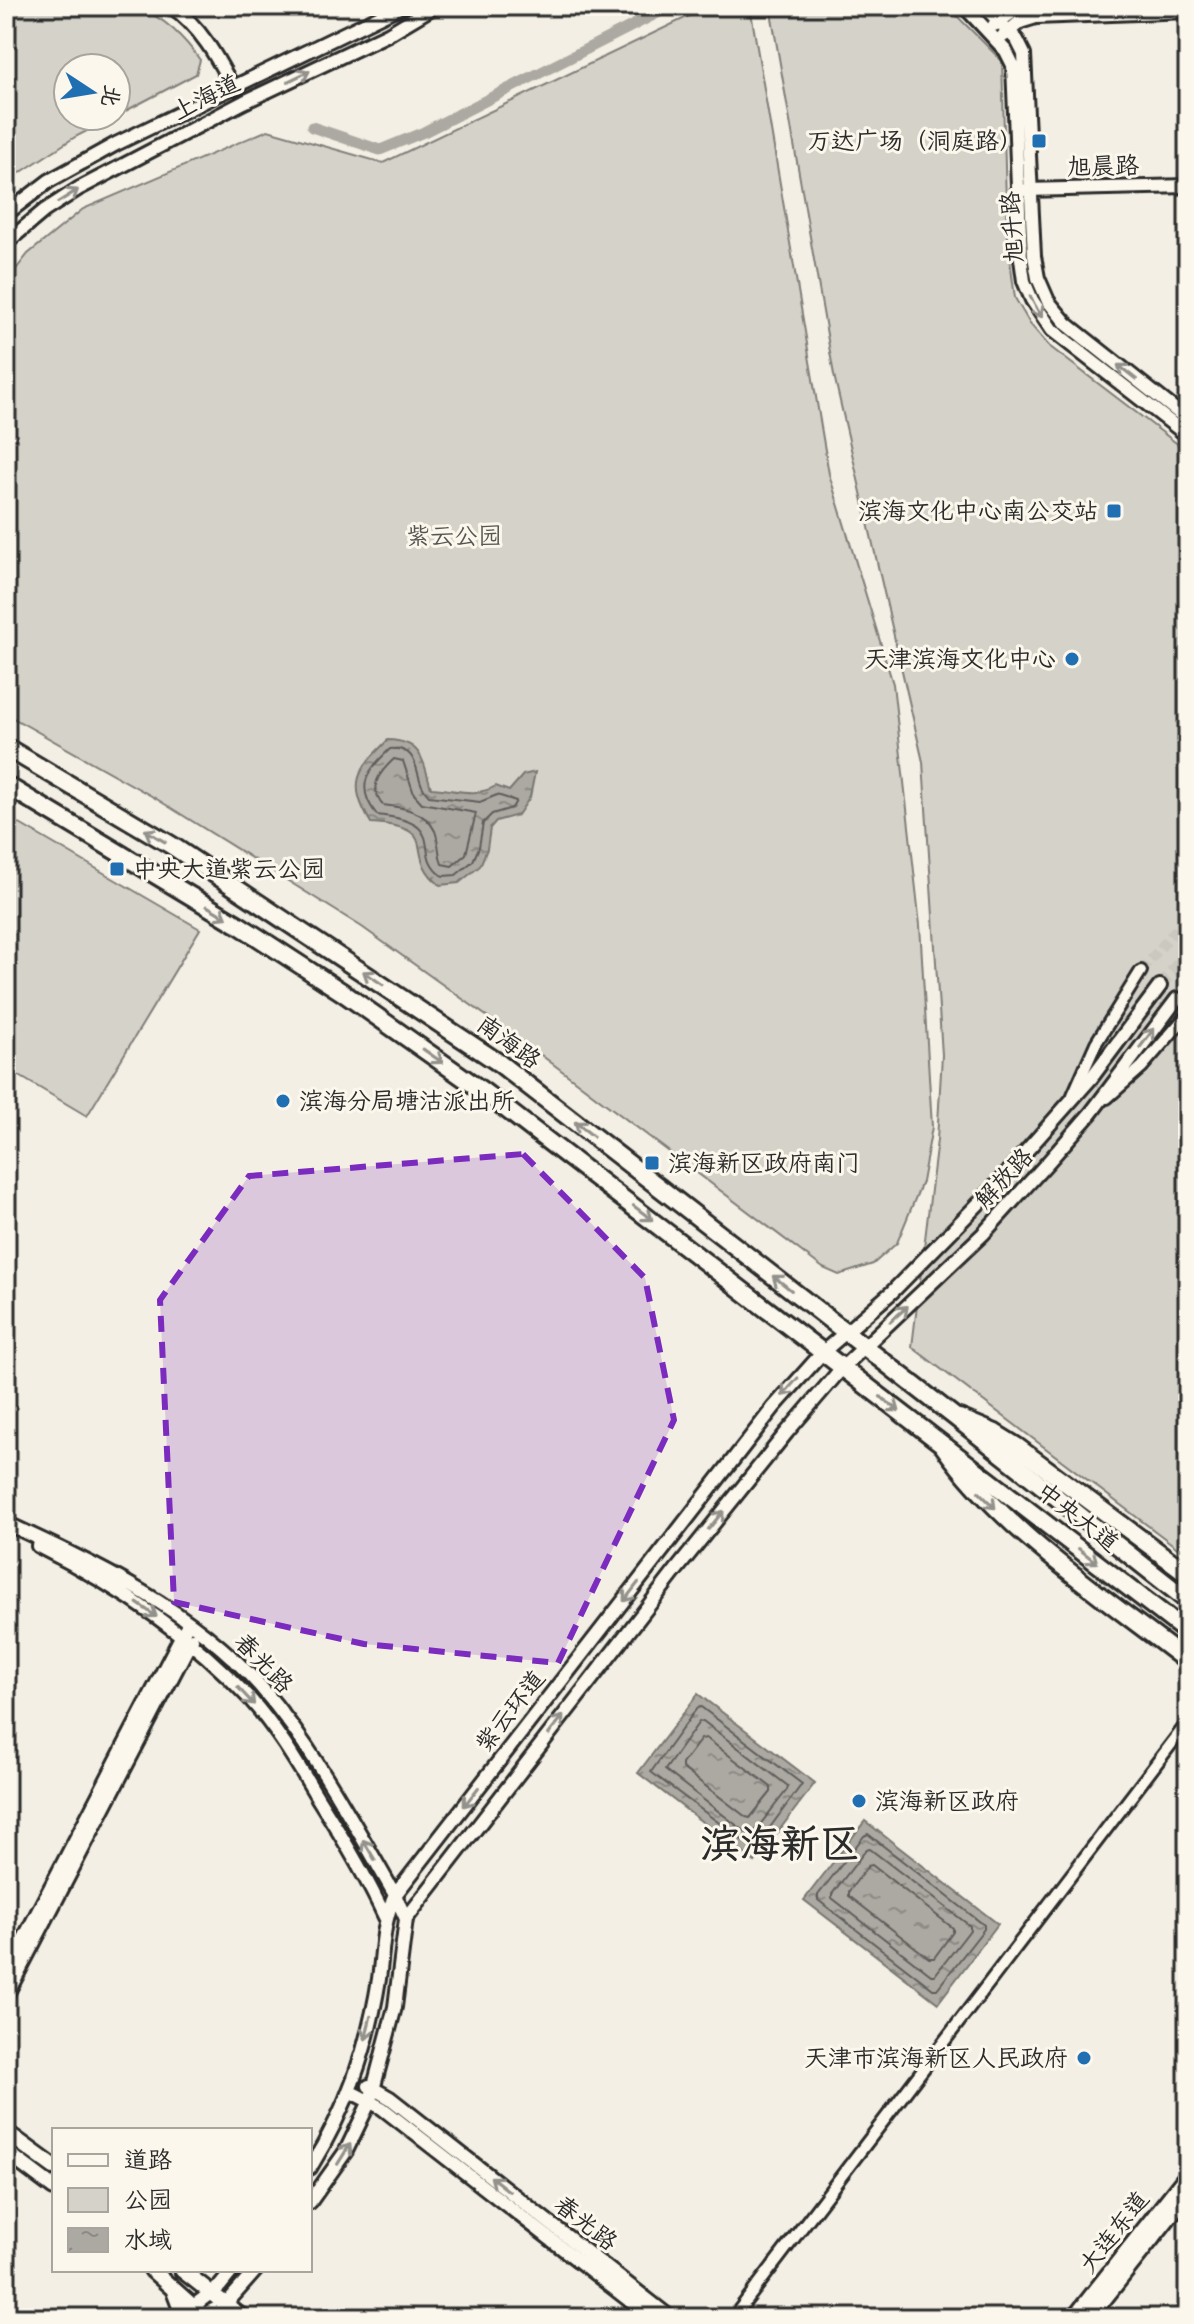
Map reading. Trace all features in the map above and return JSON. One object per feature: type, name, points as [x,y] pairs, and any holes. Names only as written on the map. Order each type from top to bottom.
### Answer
[{"type":"main road","name":"南海路","points":[[6,747],[171,845],[499,1063],[955,1417]]},
{"type":"main road","points":[[6,785],[226,917],[342,992],[484,1092],[938,1440],[966,1479],[1009,1522],[1188,1662]]},
{"type":"main road","points":[[955,1417],[986,1429],[1016,1446],[1188,1574]]},
{"type":"main road","name":"中央大道","points":[[955,1417],[1188,1601]]},
{"type":"main road","name":"中央大道","points":[[938,1440],[1188,1633]]},
{"type":"main road","points":[[6,2132],[52,2166]]},
{"type":"main road","points":[[6,2152],[52,2186]]},
{"type":"main road","name":"大连东道","points":[[1074,2318],[1188,2174]]},
{"type":"main road","name":"大连东道","points":[[1089,2318],[1188,2193]]},
{"type":"main road","points":[[154,2272],[199,2314]]},
{"type":"main road","points":[[185,2272],[243,2318]]},
{"type":"main road","points":[[172,2288],[178,2299],[180,2318]]},
{"type":"street","points":[[171,6],[204,38],[233,88]]},
{"type":"street","name":"上海道","points":[[6,214],[68,170],[401,6]]},
{"type":"street","name":"上海道","points":[[6,243],[36,217],[78,189],[244,102],[388,34],[435,6]]},
{"type":"street","points":[[964,6],[998,42],[1003,26],[1021,6]]},
{"type":"street","name":"旭升路","points":[[984,6],[1021,46],[1025,62],[1022,272],[1032,300],[1044,320],[1067,342],[1188,436]]},
{"type":"street","points":[[988,32],[1036,17],[1188,11]]},
{"type":"street","name":"旭升路","points":[[998,42],[1013,65],[1036,268],[1048,301],[1076,332],[1188,420]]},
{"type":"street","name":"旭晨路","points":[[1025,190],[1188,186]]},
{"type":"street","points":[[1070,1101],[1096,1043],[1141,971]]},
{"type":"street","name":"解放路","points":[[844,1331],[892,1292],[941,1244],[1070,1101],[1160,986]]},
{"type":"street","name":"解放路","points":[[842,1368],[983,1234],[1091,1113],[1177,999]]},
{"type":"street","points":[[1091,1113],[1142,1067],[1188,1014]]},
{"type":"street","name":"紫云环道","points":[[312,2164],[353,2086],[379,1980],[385,1917],[395,1895],[726,1467],[774,1407],[844,1331]]},
{"type":"street","name":"紫云环道","points":[[406,1919],[677,1569],[842,1368]]},
{"type":"street","name":"春光路","points":[[6,1523],[128,1583],[193,1626],[243,1669],[287,1720],[312,1756],[395,1895],[406,1919]]},
{"type":"street","name":"春光路","points":[[6,1532],[42,1547],[122,1593],[185,1639],[251,1700],[279,1735],[366,1876],[385,1917]]},
{"type":"street","points":[[6,1973],[193,1626]]},
{"type":"street","points":[[6,1996],[185,1639]]},
{"type":"street","points":[[733,2318],[1188,1722]]},
{"type":"street","points":[[312,2199],[346,2151],[372,2095],[395,2007],[406,1919]]},
{"type":"street","name":"春光路","points":[[353,2086],[372,2095],[671,2318]]},
{"type":"street","name":"春光路","points":[[372,2095],[382,2108],[652,2318]]},
{"type":"street","points":[[199,2314],[211,2293],[231,2272]]},
{"type":"street","points":[[180,2318],[226,2304],[254,2272]]},
{"type":"highlighted area","points":[[523,1154],[645,1278],[674,1420],[558,1663],[364,1644],[174,1602],[160,1300],[249,1176]]},
{"type":"green space","points":[[73,4],[138,9],[173,29],[200,60],[196,74],[132,108],[132,52],[52,52],[52,132],[85,132],[6,182],[6,6]]},
{"type":"green space","name":"紫云公园","points":[[710,6],[750,6],[829,474],[893,684],[920,925],[932,1127],[922,1182],[897,1243],[873,1264],[839,1275],[823,1268],[541,1055],[362,927],[155,798],[6,714],[6,282],[28,254],[83,209],[268,130],[383,163]]},
{"type":"green space","points":[[770,6],[947,6],[1002,61],[1007,237],[1015,298],[1030,324],[1049,346],[1188,452],[1188,1556],[912,1347],[937,1140],[942,1055],[923,762],[834,375]]},
{"type":"green space","points":[[6,816],[200,929],[87,1116],[6,1068]]},
{"type":"water","points":[[388,740],[414,748],[423,761],[431,788],[480,792],[496,786],[509,791],[523,775],[535,772],[530,797],[518,815],[496,821],[490,828],[487,849],[480,866],[459,883],[440,885],[423,863],[415,836],[408,830],[371,823],[364,809],[359,797],[359,778],[369,760]]},
{"type":"water","points":[[698,1694],[815,1783],[755,1862],[638,1773]]},
{"type":"water","points":[[865,1821],[998,1924],[938,2003],[804,1900]]},
{"type":"waterway","points":[[312,127],[380,150],[424,132],[671,6]]},
{"type":"tunnel","points":[[1141,971],[1188,915]]},
{"type":"tunnel","points":[[1160,986],[1188,951]]},
{"type":"tunnel","points":[[1177,999],[1188,985]]},
{"type":"railway","points":[[1174,2318],[1188,2301]]},
{"type":"place","name":"万达广场（洞庭路）","points":[[1039,141]]},
{"type":"place","name":"滨海文化中心南公交站","points":[[1114,511]]},
{"type":"place","name":"天津滨海文化中心","points":[[1072,659]]},
{"type":"place","name":"中央大道紫云公园","points":[[117,869]]},
{"type":"place","name":"滨海分局塘沽派出所","points":[[283,1101]]},
{"type":"place","name":"滨海新区政府南门","points":[[652,1163]]},
{"type":"place","name":"滨海新区政府","points":[[859,1801]]},
{"type":"place","name":"天津市滨海新区人民政府","points":[[1084,2058]]},
{"type":"district","name":"滨海新区","points":[[780,1843]]}]
